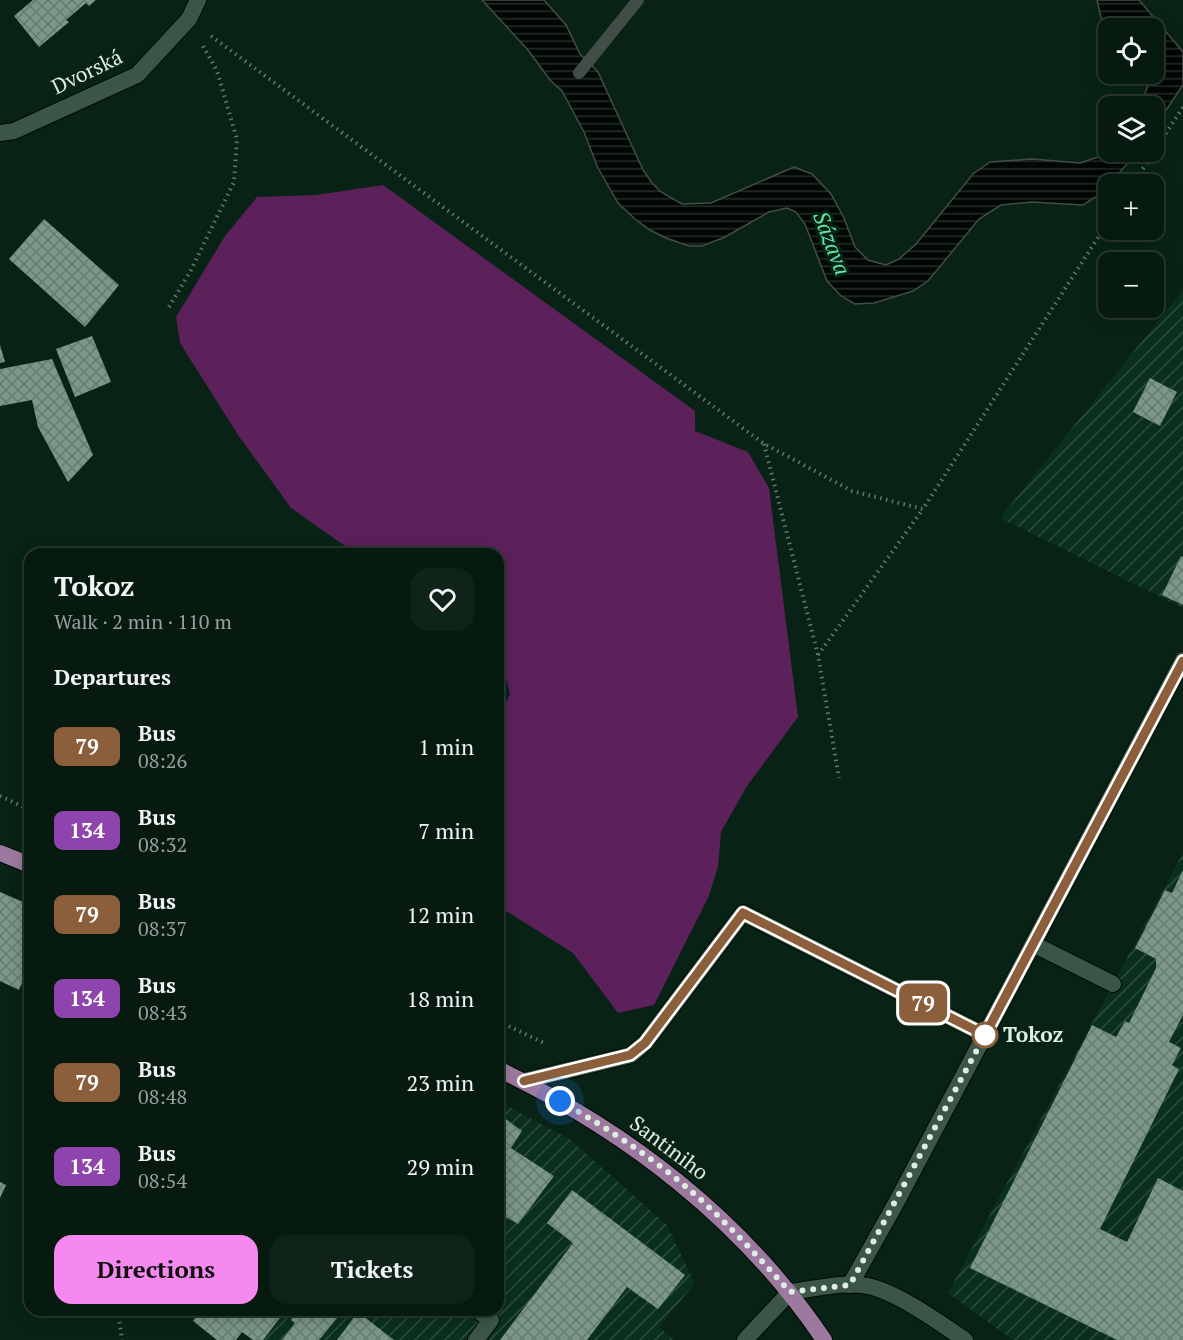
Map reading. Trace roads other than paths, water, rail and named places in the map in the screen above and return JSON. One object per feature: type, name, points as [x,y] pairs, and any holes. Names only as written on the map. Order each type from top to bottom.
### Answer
[{"type":"main road","points":[[0,853],[24,863]]},
{"type":"main road","name":"Santiniho","points":[[504,1072],[577,1111],[663,1169],[699,1198],[790,1292],[824,1340]]},
{"type":"street","name":"Dvorská","points":[[0,133],[14,131],[137,75],[189,20],[198,0]]},
{"type":"street","points":[[850,1285],[1183,660]]},
{"type":"street","points":[[524,1081],[630,1055],[645,1043],[743,913],[985,1035]]},
{"type":"street","points":[[1033,944],[1113,984]]},
{"type":"street","points":[[746,1340],[790,1292],[850,1285],[868,1286],[887,1292],[965,1340]]},
{"type":"street","points":[[476,1340],[491,1320],[485,1316]]},
{"type":"water","name":"Sázava","points":[[482,0],[544,0],[566,25],[580,54],[598,72],[643,170],[661,192],[682,204],[711,203],[794,167],[812,174],[831,194],[844,218],[855,247],[868,260],[886,265],[899,259],[916,244],[973,174],[990,162],[1032,159],[1080,163],[1098,157],[1098,162],[1128,162],[1118,174],[1098,174],[1098,196],[1083,205],[1032,202],[1001,205],[979,219],[928,281],[913,291],[874,303],[855,304],[841,296],[827,281],[805,224],[796,212],[787,208],[769,212],[725,237],[702,246],[689,246],[666,238],[635,219],[618,203],[598,168],[584,132],[562,91],[550,80],[528,50]]},
{"type":"water","points":[[1097,0],[1139,0],[1154,18],[1101,18]]},
{"type":"water","points":[[1164,30],[1183,52],[1183,85],[1164,113],[1164,96],[1144,96],[1149,84],[1164,84]]},
{"type":"waterway","points":[[579,73],[638,0]]},
{"type":"place","name":"Tokoz","points":[[985,1035]]}]
